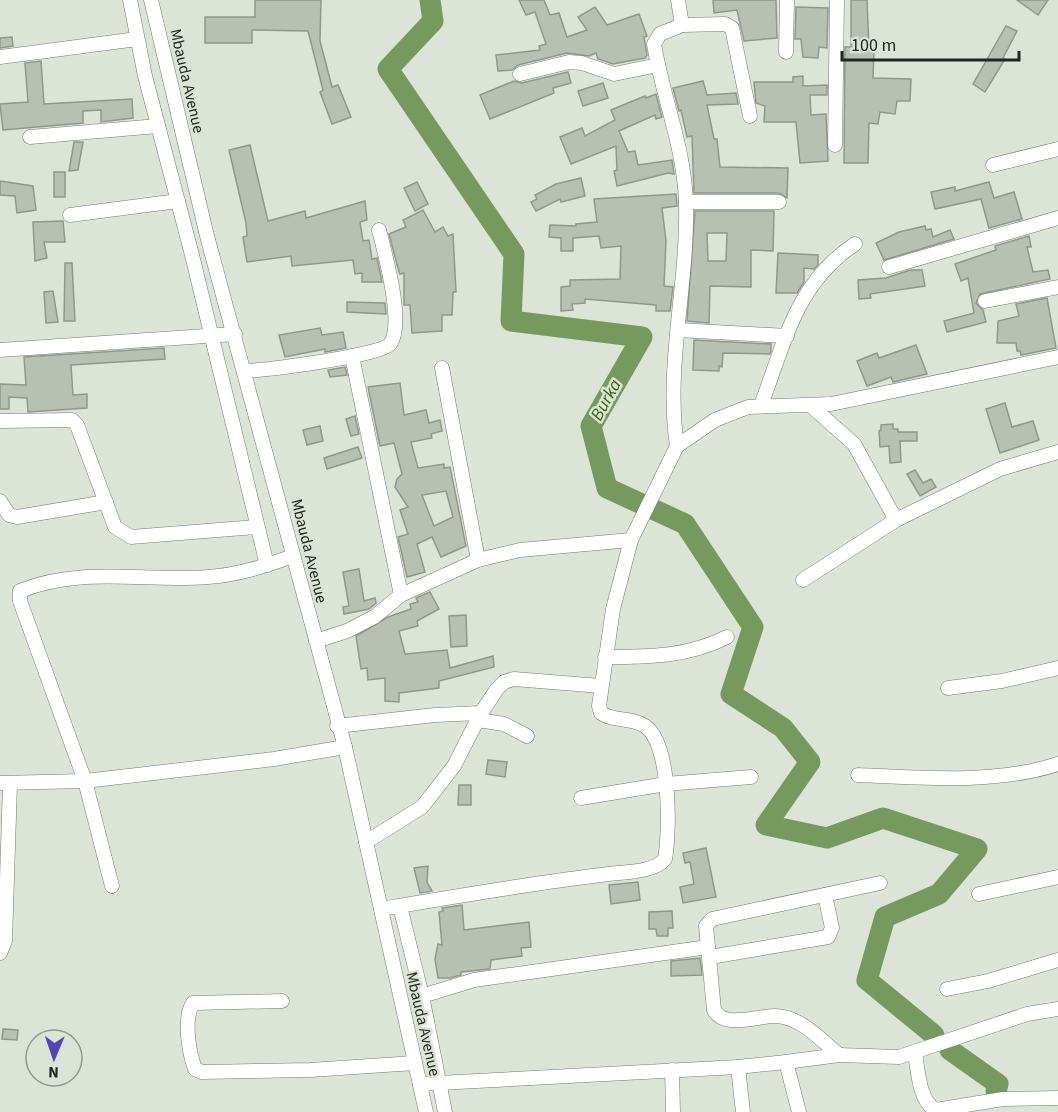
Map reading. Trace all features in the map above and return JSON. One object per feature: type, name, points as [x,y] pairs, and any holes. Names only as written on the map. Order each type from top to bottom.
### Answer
[{"type":"street","points":[[130,0],[158,126],[267,566]]},
{"type":"street","name":"Mbauda Avenue","points":[[151,0],[207,236],[345,747],[426,1112]]},
{"type":"street","points":[[678,0],[682,25]]},
{"type":"street","points":[[786,52],[787,0]]},
{"type":"street","points":[[835,145],[837,0]]},
{"type":"street","points":[[677,446],[674,425],[674,388],[687,237],[686,202],[681,149],[658,64],[654,44],[656,38],[682,25],[725,24],[732,28],[750,116]]},
{"type":"street","points":[[0,57],[137,39]]},
{"type":"street","points":[[520,74],[569,62],[582,63],[614,74],[658,64]]},
{"type":"street","points":[[30,137],[158,126]]},
{"type":"street","points":[[993,165],[1058,149]]},
{"type":"street","points":[[70,215],[178,201]]},
{"type":"street","points":[[686,202],[780,202]]},
{"type":"street","points":[[889,267],[1058,218]]},
{"type":"street","points":[[245,371],[352,356],[384,348],[390,344],[395,328],[391,280],[379,231]]},
{"type":"street","points":[[761,405],[799,306],[817,276],[835,257],[855,244]]},
{"type":"street","points":[[985,301],[1058,287]]},
{"type":"street","points":[[678,330],[787,336]]},
{"type":"street","points":[[0,350],[210,338],[235,334]]},
{"type":"street","points":[[352,356],[401,595]]},
{"type":"street","points":[[381,909],[520,884],[656,866],[665,859],[667,848],[666,784],[656,739],[643,724],[608,717],[601,713],[601,686],[613,609],[631,540],[677,446],[715,420],[737,410],[761,405],[811,406],[1058,357]]},
{"type":"street","points":[[442,368],[478,560]]},
{"type":"street","points":[[811,406],[854,444],[896,520]]},
{"type":"street","points":[[0,422],[72,420],[76,425],[115,527],[131,537],[257,527]]},
{"type":"street","points":[[803,580],[896,520],[1000,469],[1058,452]]},
{"type":"street","points":[[0,501],[9,515],[17,517],[106,502]]},
{"type":"street","points":[[316,641],[347,631],[375,616],[401,595],[478,560],[520,550],[631,540]]},
{"type":"street","points":[[112,886],[85,781],[20,602],[20,591],[32,586],[80,577],[227,575],[267,566],[293,556]]},
{"type":"street","points":[[605,657],[655,657],[696,651],[727,638]]},
{"type":"street","points":[[948,688],[1002,681],[1058,668]]},
{"type":"street","points":[[366,842],[422,807],[454,766],[479,717],[504,682],[514,679],[601,686]]},
{"type":"street","points":[[338,726],[435,715],[479,717],[504,724],[527,736]]},
{"type":"street","points":[[0,953],[6,941],[5,784],[85,781],[274,759],[345,747]]},
{"type":"street","points":[[858,775],[943,779],[998,774],[1058,764]]},
{"type":"street","points":[[582,798],[666,784],[751,777]]},
{"type":"street","points":[[979,894],[1058,877]]},
{"type":"street","points":[[839,1055],[802,1025],[787,1018],[778,1016],[726,1020],[717,1017],[714,1010],[706,926],[712,919],[880,883]]},
{"type":"street","points":[[422,996],[474,980],[828,938],[832,928],[825,895]]},
{"type":"street","points":[[400,906],[422,996],[445,1112]]},
{"type":"street","points":[[947,989],[1058,960]]},
{"type":"street","points":[[282,1000],[193,1003],[189,1017],[189,1037],[195,1069],[202,1072],[288,1071],[415,1063]]},
{"type":"street","points":[[420,1084],[738,1067],[839,1055],[899,1057],[1027,1014],[1058,1009]]},
{"type":"street","points":[[915,1053],[925,1098],[930,1107],[936,1110],[1003,1099],[1058,1098]]},
{"type":"street","points":[[786,1062],[799,1112]]},
{"type":"street","points":[[738,1067],[743,1112]]},
{"type":"street","points":[[672,1070],[673,1112]]},
{"type":"building","points":[[255,0],[321,0],[320,41],[332,87],[338,85],[351,117],[332,124],[320,92],[323,90],[308,31],[252,30],[252,43],[205,43],[205,17],[255,17]]},
{"type":"building","points":[[519,0],[544,0],[550,15],[559,13],[567,37],[587,30],[578,17],[595,7],[607,25],[639,14],[647,36],[644,37],[647,55],[645,58],[613,64],[598,59],[596,53],[589,56],[567,53],[518,65],[512,70],[498,71],[496,55],[540,50],[539,46],[546,44],[535,12],[526,15]]},
{"type":"building","points":[[713,0],[776,0],[777,38],[744,41],[737,10],[714,13]]},
{"type":"building","points":[[851,0],[867,0],[869,48],[874,48],[873,78],[911,79],[910,101],[897,101],[895,114],[880,112],[878,124],[869,123],[868,163],[844,163],[845,47],[851,47]]},
{"type":"building","points":[[1017,0],[1048,0],[1038,15]]},
{"type":"building","points":[[796,7],[828,8],[827,48],[819,47],[818,58],[803,57],[801,39],[795,39]]},
{"type":"building","points":[[1006,26],[1017,31],[1003,58],[1005,59],[985,92],[973,84]]},
{"type":"building","points":[[12,37],[13,46],[0,48],[0,38]]},
{"type":"building","points":[[41,61],[44,104],[132,99],[133,118],[101,122],[101,110],[83,111],[83,123],[3,130],[0,104],[28,102],[25,63]]},
{"type":"building","points":[[568,72],[571,83],[553,88],[554,93],[490,119],[480,95],[514,81],[522,83]]},
{"type":"building","points":[[803,76],[803,86],[827,85],[827,95],[810,95],[811,115],[826,114],[828,161],[800,163],[796,122],[764,122],[765,106],[756,103],[754,82],[793,82],[793,77]]},
{"type":"building","points":[[703,81],[707,95],[736,93],[738,104],[707,105],[714,139],[717,139],[720,167],[788,168],[787,198],[779,193],[694,193],[692,136],[687,137],[673,88]]},
{"type":"building","points":[[603,83],[608,98],[583,106],[578,91]]},
{"type":"building","points":[[656,94],[662,117],[656,119],[655,115],[619,131],[628,152],[635,151],[638,165],[672,160],[674,174],[668,173],[617,186],[614,171],[617,170],[616,146],[571,164],[560,137],[582,128],[585,136],[615,120],[611,110],[645,96],[646,98]]},
{"type":"building","points":[[74,142],[83,142],[78,170],[69,171]]},
{"type":"building","points":[[250,145],[268,221],[305,211],[306,218],[365,201],[367,220],[360,222],[363,241],[369,240],[372,259],[377,258],[382,282],[362,282],[362,273],[355,274],[353,260],[292,266],[291,256],[247,262],[243,237],[247,236],[246,223],[229,150]]},
{"type":"building","points":[[54,172],[65,172],[65,197],[54,197]]},
{"type":"building","points":[[581,178],[585,196],[561,202],[560,199],[536,211],[531,202],[537,199],[535,195],[556,184]]},
{"type":"building","points":[[0,181],[33,186],[36,210],[17,213],[15,196],[0,195]]},
{"type":"building","points":[[417,182],[428,204],[415,211],[404,188]]},
{"type":"building","points":[[989,182],[994,198],[1014,192],[1022,219],[989,228],[981,199],[935,209],[931,192],[955,187],[955,191]]},
{"type":"building","points":[[676,194],[677,206],[662,208],[666,241],[664,286],[673,287],[670,311],[656,311],[656,305],[585,299],[585,303],[572,304],[573,310],[561,311],[561,287],[570,286],[570,280],[620,279],[621,246],[601,248],[599,236],[573,238],[573,251],[561,251],[561,238],[549,237],[550,225],[576,226],[576,224],[597,222],[594,199]]},
{"type":"building","points":[[423,210],[435,232],[443,227],[448,236],[453,234],[456,292],[453,292],[452,315],[442,315],[442,331],[412,333],[410,305],[404,305],[404,273],[400,274],[389,234],[406,227],[403,220]]},
{"type":"building","points":[[695,211],[774,211],[773,251],[751,250],[751,287],[710,286],[709,323],[687,321]],"holes":[[[707,233],[727,233],[726,261],[708,261]]]},
{"type":"building","points":[[63,221],[65,242],[44,242],[47,258],[35,261],[33,222]]},
{"type":"building","points":[[925,226],[926,230],[931,229],[933,237],[950,230],[954,239],[884,260],[876,243],[899,232]]},
{"type":"building","points":[[1029,236],[1031,247],[1027,247],[1033,272],[1048,270],[1050,279],[980,294],[976,303],[983,310],[986,322],[947,332],[944,321],[974,313],[968,278],[961,281],[955,264],[996,250],[995,246]]},
{"type":"building","points":[[778,253],[818,255],[818,265],[814,269],[804,268],[804,282],[797,293],[776,293]]},
{"type":"building","points":[[65,263],[72,263],[75,321],[64,321]]},
{"type":"building","points":[[910,270],[922,270],[925,286],[870,294],[871,298],[859,299],[858,280],[886,278]]},
{"type":"building","points":[[53,291],[58,322],[46,323],[44,292]]},
{"type":"building","points":[[1047,298],[1056,348],[1021,355],[1020,351],[1017,351],[1016,343],[997,343],[998,321],[1019,316],[1016,304]]},
{"type":"building","points":[[347,302],[385,303],[386,314],[347,312]]},
{"type":"building","points":[[320,328],[322,335],[343,332],[346,348],[325,352],[325,349],[285,357],[279,335]]},
{"type":"building","points":[[694,340],[771,344],[771,351],[770,354],[723,353],[722,367],[719,366],[719,371],[693,370]]},
{"type":"building","points":[[916,345],[927,374],[893,382],[891,377],[867,386],[857,361],[877,353],[879,358]]},
{"type":"building","points":[[164,348],[165,359],[71,365],[73,395],[87,394],[87,408],[28,412],[27,398],[9,397],[9,409],[0,409],[0,384],[26,385],[24,357]]},
{"type":"building","points":[[345,367],[347,375],[330,377],[328,370]]},
{"type":"building","points":[[400,383],[404,415],[426,410],[429,423],[440,420],[442,431],[431,434],[432,438],[411,442],[418,468],[444,464],[444,468],[450,467],[466,546],[441,557],[432,537],[417,544],[425,572],[407,577],[398,537],[408,534],[400,510],[408,507],[395,487],[397,479],[402,474],[394,443],[380,446],[368,387]],"holes":[[[446,491],[453,517],[434,526],[422,495]]]},
{"type":"building","points":[[1005,403],[1012,427],[1033,421],[1039,440],[1000,453],[986,409]]},
{"type":"building","points":[[355,416],[359,434],[351,436],[346,419]]},
{"type":"building","points":[[893,424],[893,429],[898,429],[898,432],[917,432],[917,441],[900,441],[901,462],[890,463],[889,446],[880,447],[879,431],[881,425]]},
{"type":"building","points":[[320,426],[323,441],[307,445],[303,430]]},
{"type":"building","points":[[358,447],[362,458],[327,469],[324,458]]},
{"type":"building","points":[[915,470],[923,483],[931,479],[936,487],[920,496],[907,474]]},
{"type":"building","points":[[359,569],[364,601],[375,598],[376,603],[369,609],[344,614],[343,607],[349,606],[343,572]]},
{"type":"building","points":[[430,592],[439,609],[417,621],[418,626],[399,631],[405,654],[447,650],[450,668],[493,656],[494,667],[439,681],[439,688],[399,693],[399,702],[385,701],[385,678],[368,680],[367,668],[361,669],[356,636],[388,617],[411,609],[410,604],[418,602],[416,598]]},
{"type":"building","points":[[466,615],[467,646],[451,647],[449,616]]},
{"type":"building","points":[[488,760],[507,762],[505,777],[486,774]]},
{"type":"building","points":[[459,785],[471,785],[471,805],[458,805]]},
{"type":"building","points":[[706,848],[716,897],[683,903],[680,887],[694,884],[690,862],[685,863],[683,853]]},
{"type":"building","points":[[428,866],[427,882],[432,891],[420,893],[414,868]]},
{"type":"building","points":[[638,882],[640,900],[611,904],[609,885]]},
{"type":"building","points":[[462,905],[464,930],[529,922],[531,947],[521,948],[522,956],[491,960],[490,969],[461,972],[461,975],[450,978],[438,978],[435,959],[438,944],[442,945],[439,912],[443,911],[442,908]]},
{"type":"building","points":[[672,911],[673,928],[668,928],[668,936],[657,936],[656,929],[649,929],[649,912]]},
{"type":"building","points":[[700,958],[702,975],[671,976],[671,961]]},
{"type":"building","points":[[3,1029],[18,1030],[17,1040],[2,1039]]},
{"type":"waterway","name":"Burka","points":[[430,0],[433,21],[388,69],[514,254],[511,321],[642,337],[591,426],[607,488],[685,524],[753,627],[731,694],[783,728],[810,762],[766,825],[827,838],[883,818],[977,849],[939,894],[885,917],[867,980],[934,1035]]},
{"type":"waterway","points":[[950,1050],[998,1084],[996,1091]]}]
